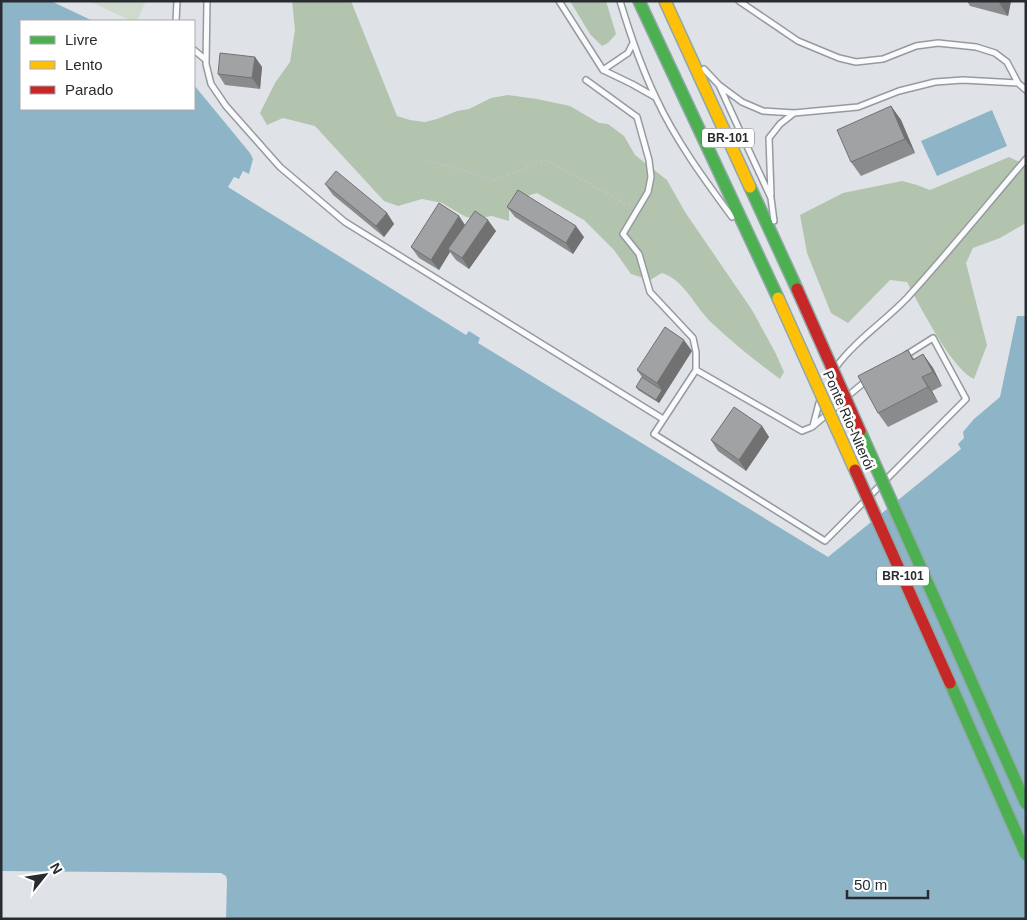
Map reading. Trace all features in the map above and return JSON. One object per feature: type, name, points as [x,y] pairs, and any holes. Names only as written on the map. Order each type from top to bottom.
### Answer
[{"type":"highway","name":"Ponte Rio-Niterói","points":[[639,1],[778,298],[1026,855]]},
{"type":"highway","name":"Ponte Rio-Niterói","points":[[665,1],[777,244],[1026,804]]},
{"type":"lane","points":[[176,20],[178,1]]},
{"type":"lane","points":[[207,1],[206,60],[211,84],[226,106],[280,167],[345,222],[663,419]]},
{"type":"lane","points":[[559,1],[603,70],[655,98]]},
{"type":"lane","points":[[620,1],[633,43],[655,98],[693,164],[757,252]]},
{"type":"lane","points":[[740,1],[798,41],[840,58],[856,62],[883,59],[916,46],[938,43],[976,47],[996,53],[1008,62],[1018,83],[1026,90]]},
{"type":"lane","points":[[603,70],[628,54],[633,43]]},
{"type":"lane","points":[[195,51],[206,60]]},
{"type":"lane","points":[[689,54],[719,85],[742,102],[763,111],[794,113],[858,107],[899,91],[935,82],[963,80],[1018,83]]},
{"type":"lane","points":[[586,80],[637,117],[649,160],[650,177],[648,192],[623,234],[639,254],[650,292],[693,338],[696,352],[696,370],[654,434],[825,541],[966,398],[933,338],[900,359]]},
{"type":"lane","points":[[719,85],[771,198]]},
{"type":"lane","points":[[777,244],[771,198],[769,138],[780,124],[794,113]]},
{"type":"lane","points":[[831,374],[846,353],[905,300],[1026,159]]},
{"type":"lane","points":[[696,370],[802,431],[812,427],[866,380],[875,375]]},
{"type":"lane","points":[[812,427],[825,382]]},
{"type":"path","points":[[426,160],[495,180],[546,160],[637,210]]},
{"type":"green space","points":[[89,1],[146,1],[137,20],[129,20]]},
{"type":"green space","points":[[292,1],[351,1],[397,116],[425,122],[469,109],[491,98],[508,95],[570,106],[599,123],[608,124],[624,136],[635,155],[667,180],[685,212],[752,310],[784,372],[780,379],[713,324],[678,282],[662,273],[650,280],[631,274],[614,250],[584,220],[537,193],[514,200],[509,210],[509,221],[492,216],[466,217],[442,203],[422,199],[398,206],[384,201],[315,126],[283,118],[267,125],[260,113],[275,83],[290,62],[295,30]]},
{"type":"green space","points":[[570,1],[606,1],[616,34],[608,43],[602,46],[590,34]]},
{"type":"green space","points":[[1009,157],[1026,165],[1026,223],[1000,238],[973,248],[966,263],[987,345],[974,379],[965,373],[946,350],[907,282],[890,280],[848,323],[831,313],[807,253],[800,215],[843,193],[902,181],[930,190]]},
{"type":"water","points":[[1,1],[51,1],[91,20],[20,20],[20,110],[195,110],[195,86],[253,159],[249,174],[243,171],[239,179],[234,177],[228,187],[466,335],[469,331],[480,338],[478,343],[828,557],[961,449],[958,444],[964,438],[963,432],[974,419],[1000,397],[1017,316],[1026,316],[1026,919],[226,919],[227,880],[226,876],[221,873],[1,871]]},
{"type":"water","points":[[992,110],[1007,146],[937,176],[921,141]]},
{"type":"building","points":[[220,53],[255,57],[252,78],[218,74]]},
{"type":"building","points":[[891,106],[905,139],[851,162],[837,130]]},
{"type":"building","points":[[336,171],[387,213],[376,226],[325,184]]},
{"type":"building","points":[[518,190],[576,226],[566,243],[507,207]]},
{"type":"building","points":[[439,203],[459,216],[431,260],[411,247]]},
{"type":"building","points":[[475,211],[488,220],[462,258],[448,249]]},
{"type":"building","points":[[665,327],[684,340],[657,383],[637,370]]},
{"type":"building","points":[[908,350],[913,360],[923,354],[933,372],[922,377],[928,387],[878,413],[858,376]]},
{"type":"building","points":[[642,377],[662,390],[656,400],[636,387]]},
{"type":"building","points":[[734,407],[762,426],[739,460],[711,440]]},
{"type":"traffic: fast","points":[[639,1],[778,298]]},
{"type":"traffic: fast","points":[[750,187],[797,289]]},
{"type":"traffic: fast","points":[[860,431],[1026,804]]},
{"type":"traffic: fast","points":[[950,683],[1026,855]]},
{"type":"traffic: slow","points":[[665,1],[750,187]]},
{"type":"traffic: slow","points":[[778,298],[855,470]]},
{"type":"traffic: jam","points":[[797,289],[860,431]]},
{"type":"traffic: jam","points":[[855,470],[950,683]]}]
